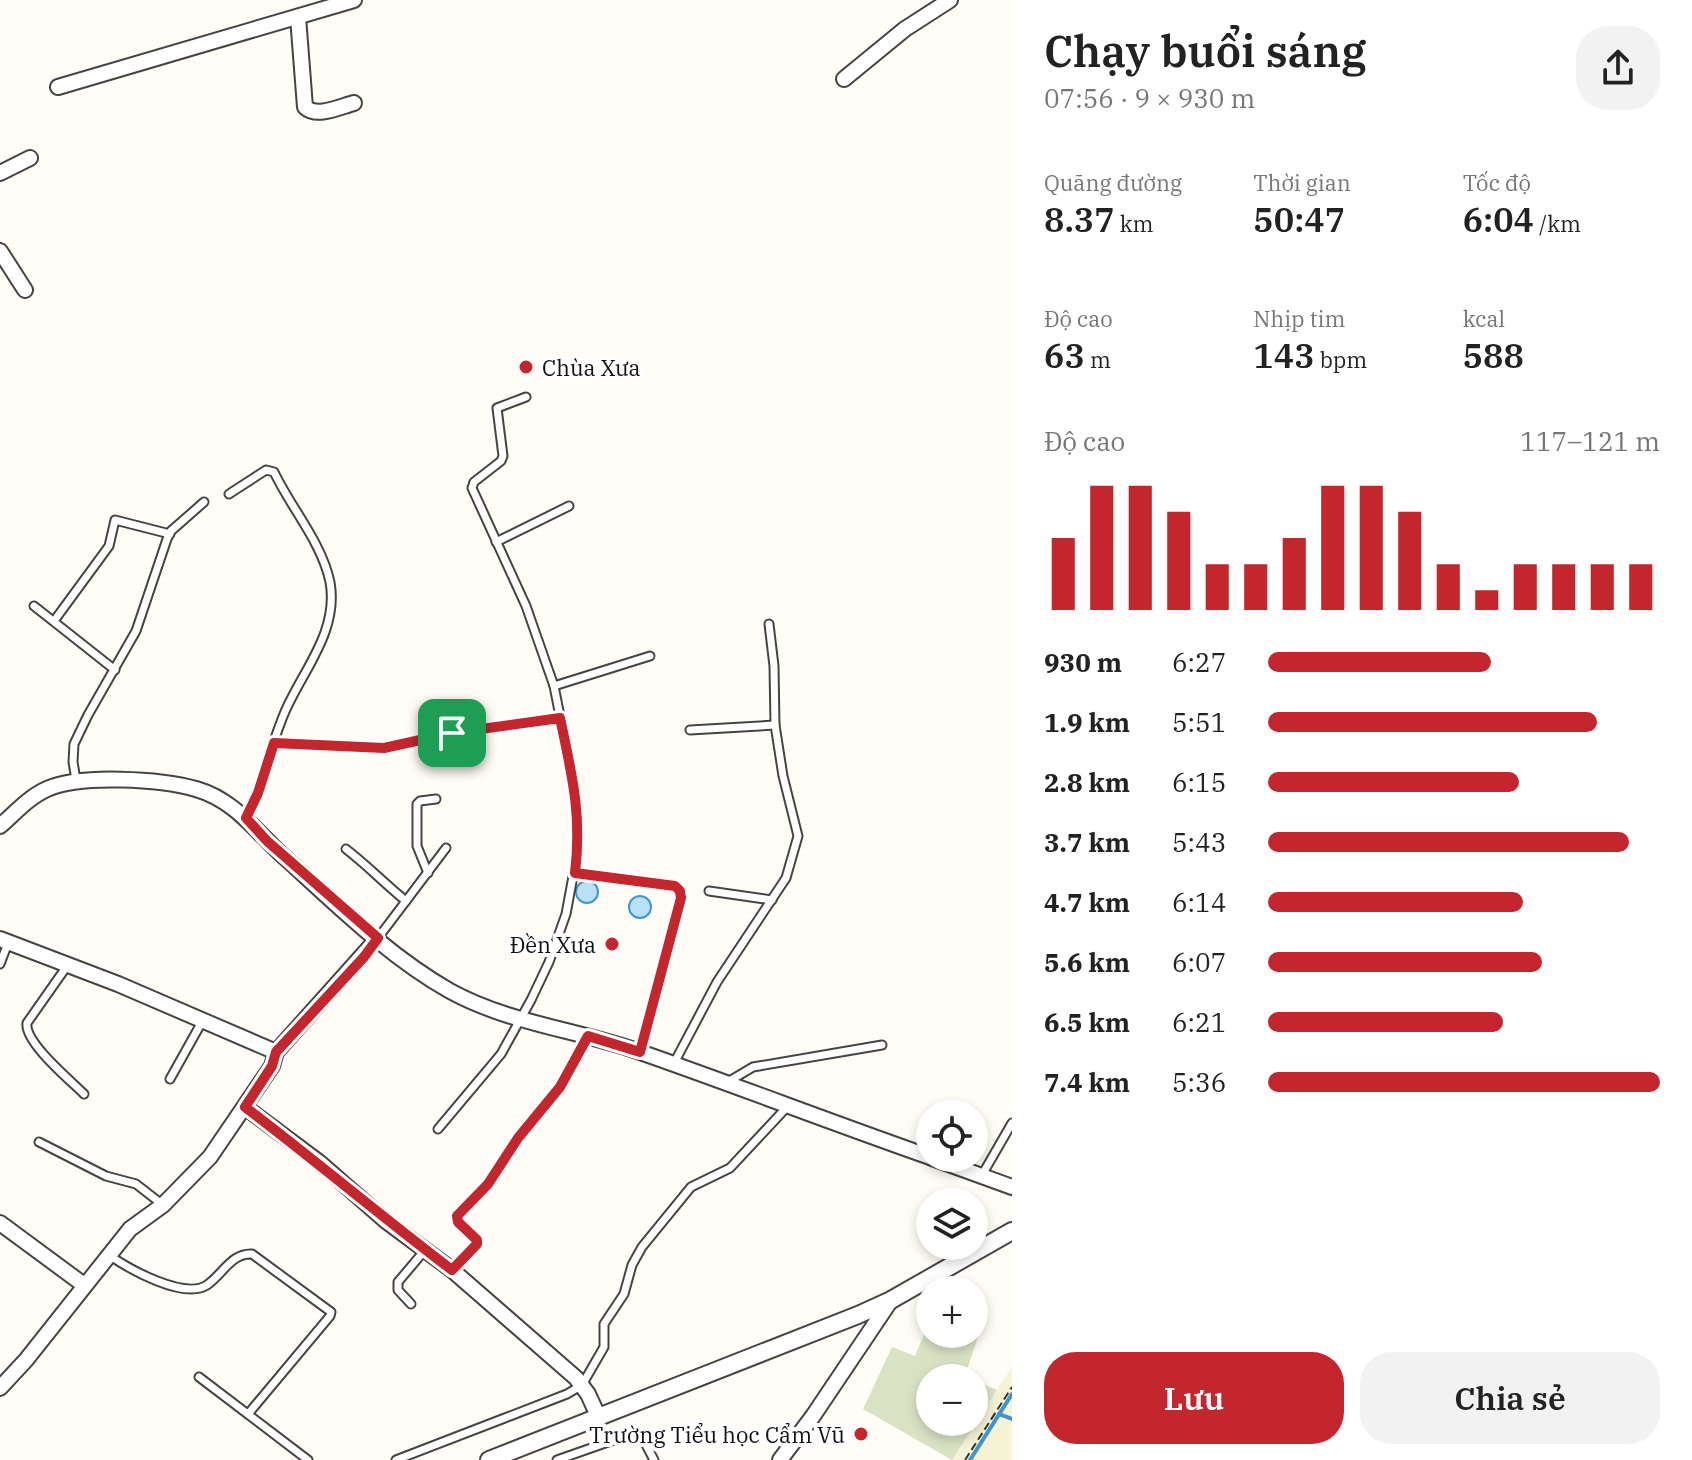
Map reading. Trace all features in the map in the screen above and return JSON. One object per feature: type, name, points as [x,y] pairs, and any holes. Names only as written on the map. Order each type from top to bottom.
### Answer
[{"type":"street","points":[[58,87],[354,0]]},
{"type":"street","points":[[844,79],[905,29],[950,0]]},
{"type":"street","points":[[298,17],[305,107],[314,113],[354,103]]},
{"type":"street","points":[[0,173],[30,158]]},
{"type":"street","points":[[0,251],[25,290]]},
{"type":"street","points":[[0,826],[45,790],[76,780],[192,787],[220,798],[246,818],[267,841],[378,938],[428,978],[453,993],[522,1018],[640,1052],[916,1153]]},
{"type":"street","points":[[0,1388],[26,1360],[130,1229],[163,1205],[210,1157],[272,1066],[276,1052],[378,938]]},
{"type":"street","points":[[4,941],[276,1052]]},
{"type":"street","points":[[245,1107],[320,1163],[386,1221],[452,1270],[585,1390],[598,1415]]},
{"type":"street","points":[[973,1172],[1012,1187]]},
{"type":"street","points":[[0,1223],[84,1285]]},
{"type":"street","points":[[489,1460],[598,1415],[821,1331],[891,1300],[1012,1231]]},
{"type":"street","points":[[780,1460],[891,1300]]},
{"type":"lane","points":[[438,1129],[501,1054],[522,1018],[549,962],[566,914],[579,844],[578,807],[554,686],[526,606],[472,488],[474,482],[503,456],[497,408],[526,397]]},
{"type":"lane","points":[[229,494],[266,470],[272,470],[320,554],[332,598],[327,631],[285,712],[258,793],[246,818]]},
{"type":"lane","points":[[76,780],[74,744],[136,631],[170,534],[204,502]]},
{"type":"lane","points":[[496,542],[569,506]]},
{"type":"lane","points":[[54,621],[109,546],[115,520],[170,534]]},
{"type":"lane","points":[[34,606],[115,670]]},
{"type":"lane","points":[[673,1065],[717,982],[786,878],[798,836],[783,776],[775,725],[774,666],[769,624]]},
{"type":"lane","points":[[554,686],[650,656]]},
{"type":"lane","points":[[274,743],[384,748],[443,734],[560,718]]},
{"type":"lane","points":[[690,730],[775,725]]},
{"type":"lane","points":[[428,873],[417,846],[417,804],[436,799]]},
{"type":"lane","points":[[378,938],[446,848]]},
{"type":"lane","points":[[346,849],[406,901]]},
{"type":"lane","points":[[575,873],[675,886],[680,891],[681,898],[640,1052]]},
{"type":"lane","points":[[709,891],[772,900]]},
{"type":"lane","points":[[0,964],[4,941]]},
{"type":"lane","points":[[67,966],[27,1023],[26,1029],[32,1041],[84,1094]]},
{"type":"lane","points":[[170,1079],[203,1020]]},
{"type":"lane","points":[[452,1270],[477,1244],[477,1240],[458,1222],[457,1216],[488,1184],[518,1138],[560,1087],[588,1036]]},
{"type":"lane","points":[[726,1084],[753,1067],[882,1045]]},
{"type":"lane","points":[[396,1460],[567,1394],[585,1390],[604,1347],[604,1324],[624,1294],[632,1265],[642,1247],[691,1187],[730,1168],[787,1107]]},
{"type":"lane","points":[[982,1175],[1012,1123]]},
{"type":"lane","points":[[39,1142],[106,1176],[136,1184],[163,1205]]},
{"type":"lane","points":[[411,1304],[398,1290],[398,1282],[425,1250]]},
{"type":"lane","points":[[109,1255],[140,1275],[193,1289],[209,1284],[234,1259],[252,1254],[331,1312],[248,1414]]},
{"type":"lane","points":[[199,1377],[308,1460]]},
{"type":"lane","points":[[557,1460],[627,1434],[644,1441],[654,1460]]},
{"type":"path","points":[[965,1460],[1012,1387]]},
{"type":"shaded area","points":[[1012,1367],[1012,1460],[952,1460],[967,1436],[988,1436],[988,1404]]},
{"type":"green space","points":[[892,1347],[915,1356],[918,1348],[974,1348],[969,1364],[916,1364],[916,1436],[967,1436],[952,1460],[863,1409]]},
{"type":"green space","points":[[988,1386],[997,1390],[988,1404]]},
{"type":"water","points":[[587,881],[595,884],[598,892],[595,900],[587,903],[579,900],[576,892],[579,884]]},
{"type":"water","points":[[640,896],[648,899],[651,907],[648,915],[640,918],[632,915],[629,907],[632,899]]},
{"type":"waterway","points":[[970,1460],[1012,1394]]},
{"type":"waterway","points":[[999,1414],[1012,1419]]},
{"type":"place","name":"Chùa Xưa","points":[[526,367]]},
{"type":"place","name":"Đền Xưa","points":[[612,944]]},
{"type":"place","name":"Trường Tiểu học Cẩm Vũ","points":[[861,1434]]},
{"type":"route","points":[[560,718],[578,807],[579,844],[575,873],[675,886],[681,898],[640,1052],[588,1036],[560,1087],[518,1138],[483,1191],[457,1216],[458,1222],[477,1240],[477,1244],[452,1270],[386,1221],[320,1163],[245,1107],[272,1066],[276,1052],[378,938],[267,841],[246,818],[258,793],[274,743],[384,748],[452,733],[560,718]]}]
